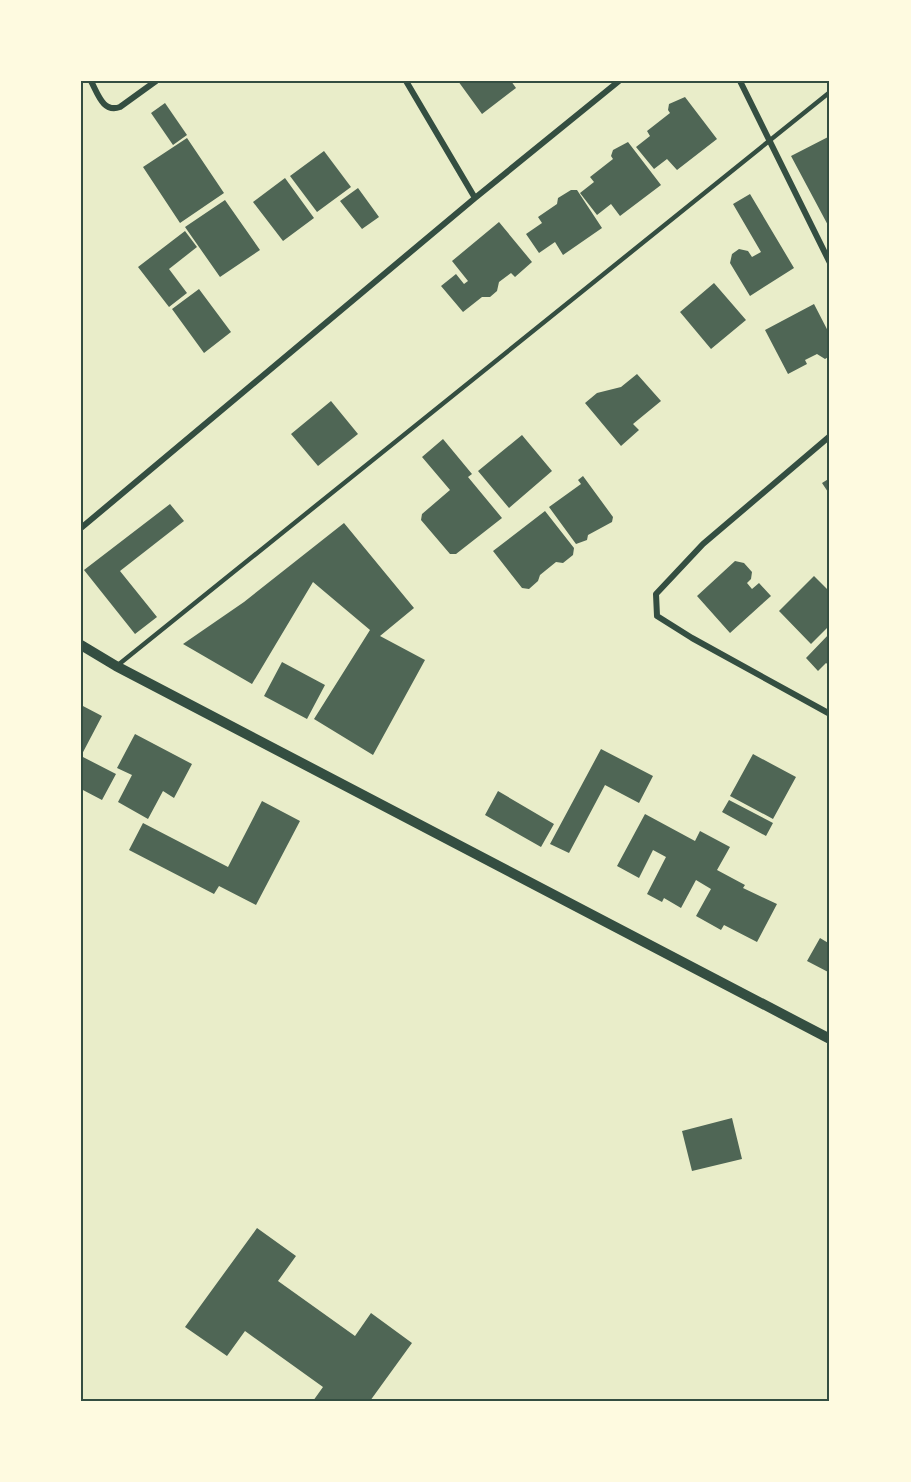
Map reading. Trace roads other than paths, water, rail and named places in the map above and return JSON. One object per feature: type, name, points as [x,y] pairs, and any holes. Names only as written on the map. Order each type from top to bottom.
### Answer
[{"type":"street","points":[[91,81],[103,104],[107,108],[114,109],[156,81]]},
{"type":"street","points":[[406,81],[475,198]]},
{"type":"street","points":[[81,528],[475,198],[619,81]]},
{"type":"street","points":[[740,81],[830,263]]},
{"type":"street","points":[[830,436],[703,544],[656,594],[657,616],[692,638],[830,714]]},
{"type":"street","points":[[81,645],[116,666],[830,1039]]},
{"type":"lane","points":[[116,666],[828,93],[830,100]]}]
